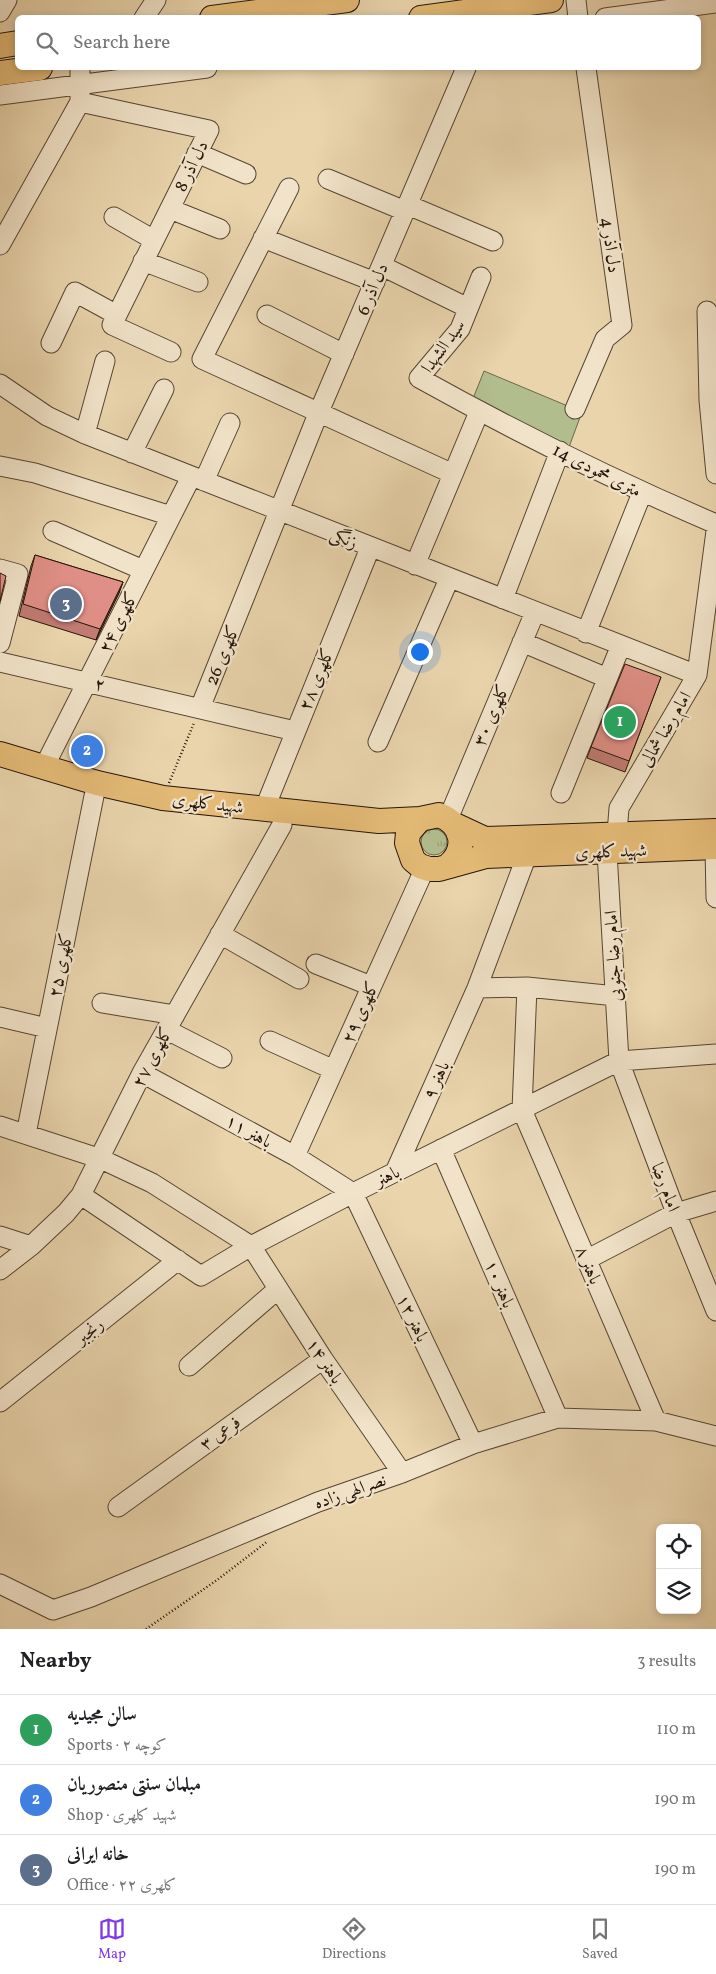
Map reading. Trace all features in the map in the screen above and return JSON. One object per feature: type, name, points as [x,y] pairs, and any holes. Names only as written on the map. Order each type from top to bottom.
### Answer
[{"type":"main road","points":[[234,15],[347,0]]},
{"type":"main road","points":[[462,15],[490,13],[551,0]]},
{"type":"main road","points":[[0,46],[15,44]]},
{"type":"main road","points":[[0,73],[24,70]]},
{"type":"main road","name":"شهید کلهری","points":[[0,754],[98,783],[163,798],[378,834],[427,862],[527,854],[612,843]]},
{"type":"main road","name":"شهید کلهری","points":[[0,767],[94,796],[160,810],[379,821],[420,819]]},
{"type":"main road","points":[[439,815],[451,822],[460,833],[460,852],[427,862],[408,833],[420,819],[439,815]]},
{"type":"main road","name":"شهید کلهری","points":[[451,822],[485,839],[612,843],[716,842]]},
{"type":"street","points":[[0,12],[7,0]]},
{"type":"street","points":[[146,15],[156,0]]},
{"type":"street","points":[[576,0],[578,15]]},
{"type":"street","points":[[627,15],[716,3]]},
{"type":"street","points":[[0,95],[192,70]]},
{"type":"street","name":"دل آذر 6","points":[[280,512],[318,414],[465,70]]},
{"type":"street","name":"دل آذر 4","points":[[575,409],[605,339],[622,325],[586,70]]},
{"type":"street","points":[[0,245],[80,85]]},
{"type":"street","name":"دل آذر 8","points":[[80,85],[209,130],[115,320]]},
{"type":"street","points":[[197,153],[246,174]]},
{"type":"street","points":[[328,179],[493,241]]},
{"type":"street","points":[[289,188],[202,359],[318,414],[453,474]]},
{"type":"street","points":[[170,209],[220,229]]},
{"type":"street","points":[[114,217],[154,240]]},
{"type":"street","points":[[264,238],[378,274],[468,308]]},
{"type":"street","points":[[144,261],[198,282]]},
{"type":"street","name":"سید الشهدا","points":[[479,412],[419,378],[460,329],[481,277]]},
{"type":"street","points":[[51,343],[75,292],[115,320],[171,352]]},
{"type":"street","points":[[713,310],[713,401],[716,474]]},
{"type":"street","points":[[267,315],[344,354]]},
{"type":"street","points":[[85,434],[105,361]]},
{"type":"street","name":"زنگی","points":[[0,384],[47,416],[85,434],[415,566],[697,675]]},
{"type":"street","points":[[132,453],[164,389]]},
{"type":"street","points":[[415,566],[479,412]]},
{"type":"street","name":"14 متری محمودی","points":[[479,412],[642,493],[716,524]]},
{"type":"street","name":"کلهری ۲۴","points":[[44,767],[171,516],[198,479],[230,423]]},
{"type":"street","points":[[502,599],[560,451]]},
{"type":"street","points":[[0,466],[35,473],[171,516]]},
{"type":"street","points":[[586,633],[642,493]]},
{"type":"street","name":"کلهری 26","points":[[200,708],[280,512]]},
{"type":"street","name":"امام رضا شمالی","points":[[612,843],[619,808],[697,675],[716,531]]},
{"type":"street","points":[[53,532],[143,570]]},
{"type":"street","name":"کلهری ۲۸","points":[[273,817],[295,731],[370,548]]},
{"type":"street","points":[[0,643],[9,572]]},
{"type":"street","points":[[378,742],[449,579]]},
{"type":"street","name":"کلهری ۳۰","points":[[451,822],[535,612]]},
{"type":"street","points":[[522,642],[607,678]]},
{"type":"street","points":[[561,793],[621,645]]},
{"type":"street","name":"۲","points":[[0,662],[89,681],[295,731]]},
{"type":"street","name":"کلهری ۲۵","points":[[26,1134],[94,796]]},
{"type":"street","name":"کلهری ۲۷","points":[[0,1270],[31,1246],[66,1213],[81,1195],[101,1159],[142,1073],[220,934],[273,817]]},
{"type":"street","points":[[716,842],[716,898]]},
{"type":"street","name":"امام رضا جنوبی","points":[[612,843],[618,1061]]},
{"type":"street","name":"باهنر ۹","points":[[395,1172],[477,988],[527,854]]},
{"type":"street","name":"کلهری ۲۹","points":[[295,1156],[427,862]]},
{"type":"street","points":[[220,934],[299,979]]},
{"type":"street","points":[[316,964],[371,986]]},
{"type":"street","points":[[522,1110],[527,987]]},
{"type":"street","points":[[477,988],[527,987],[616,996]]},
{"type":"street","points":[[102,1003],[171,1023],[222,1058]]},
{"type":"street","points":[[0,1017],[47,1028]]},
{"type":"street","points":[[270,1041],[334,1070]]},
{"type":"street","name":"باهنر","points":[[81,1195],[201,1276],[251,1246],[353,1193],[618,1061],[715,1057]]},
{"type":"street","name":"امام رضا","points":[[618,1061],[716,1311]]},
{"type":"street","name":"باهنر ۱۱","points":[[142,1073],[295,1156],[353,1193]]},
{"type":"street","name":"باهنر ۸","points":[[522,1110],[656,1421]]},
{"type":"street","points":[[0,1126],[101,1159],[152,1183],[251,1246]]},
{"type":"street","name":"باهنر ۱۰","points":[[442,1149],[558,1418]]},
{"type":"street","name":"باهنر ۱۲","points":[[353,1193],[474,1444]]},
{"type":"street","points":[[586,1260],[676,1213],[716,1202]]},
{"type":"street","points":[[0,1236],[31,1246]]},
{"type":"street","name":"باهنر ۱۴","points":[[251,1246],[322,1359],[402,1473]]},
{"type":"street","name":"رنجبر","points":[[0,1402],[178,1260]]},
{"type":"street","points":[[189,1366],[278,1289]]},
{"type":"street","name":"فرعی ۳","points":[[118,1508],[322,1359]]},
{"type":"street","name":"نصرالهی زاده","points":[[0,1584],[53,1610],[318,1502],[402,1473],[474,1444],[558,1418],[656,1421],[714,1430]]},
{"type":"path","name":"کلهری 26","points":[[163,798],[200,708]]},
{"type":"path","points":[[146,1629],[217,1580],[272,1538]]},
{"type":"green space","points":[[484,371],[582,412],[569,447],[472,401]]},
{"type":"green space","points":[[434,829],[443,833],[447,842],[443,851],[434,855],[425,851],[421,842],[425,833]]},
{"type":"building","points":[[35,555],[123,582],[100,629],[23,604]]},
{"type":"building","points":[[0,573],[6,576],[0,601]]},
{"type":"building","points":[[625,664],[661,677],[629,761],[591,747]]},
{"type":"place","name":"خانه ایرانی","points":[[66,604]]},
{"type":"place","name":"سالن مجیدیه","points":[[620,722]]},
{"type":"place","name":"مبلمان سنتی منصوریان","points":[[87,751]]}]
